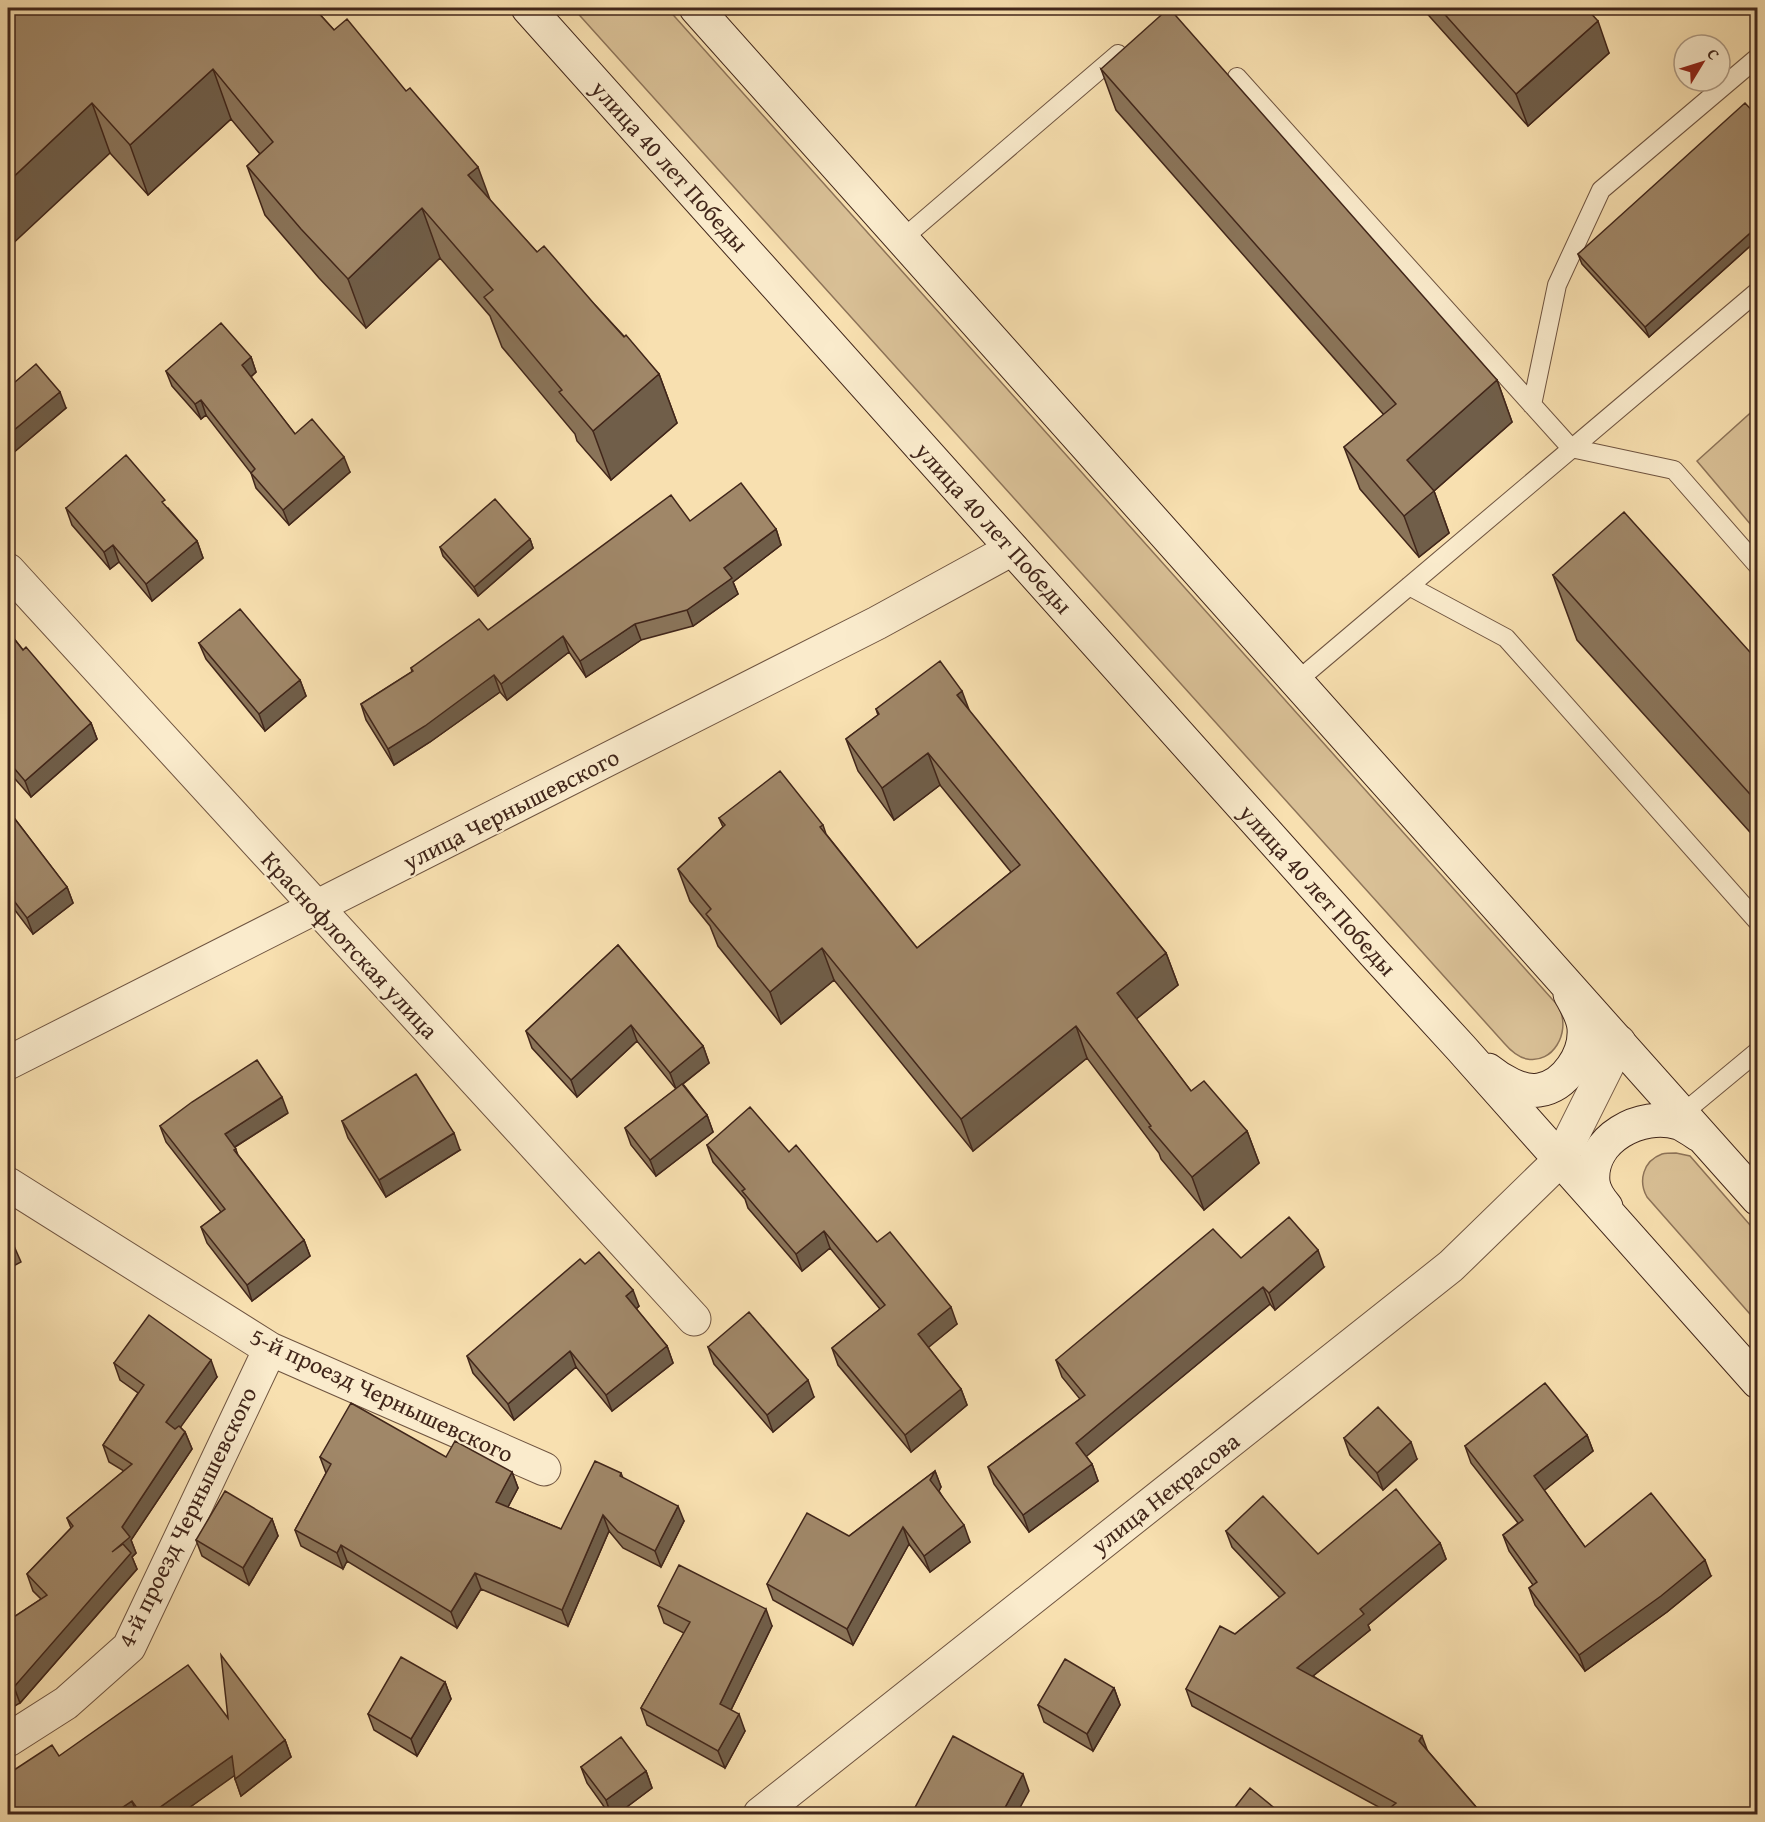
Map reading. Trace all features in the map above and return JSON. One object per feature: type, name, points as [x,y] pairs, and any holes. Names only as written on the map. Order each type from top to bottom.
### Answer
[{"type":"street","name":"улица 40 лет Победы","points":[[528,8],[1758,1382]]},
{"type":"street","name":"улица 40 лет Победы","points":[[696,8],[1758,1199]]},
{"type":"street","name":"улица Чернышевского","points":[[8,1063],[877,623],[1012,549]]},
{"type":"street","name":"Краснофлотская улица","points":[[8,570],[315,908],[694,1319]]},
{"type":"street","name":"улица 40 лет Победы","points":[[1461,1048],[1497,1077],[1521,1088],[1538,1091],[1554,1085],[1573,1068],[1582,1048],[1584,1028],[1579,1010],[1560,975]]},
{"type":"street","points":[[1560,1160],[1618,1042]]},
{"type":"street","name":"улица 40 лет Победы","points":[[1615,1220],[1597,1196],[1593,1182],[1602,1147],[1618,1132],[1637,1124],[1658,1120],[1679,1124],[1698,1134],[1713,1149]]},
{"type":"street","name":"улица Некрасова","points":[[760,1815],[1451,1266],[1560,1160]]},
{"type":"street","name":"5-й проезд Чернышевского","points":[[8,1184],[270,1349],[544,1469]]},
{"type":"street","name":"4-й проезд Чернышевского","points":[[8,1740],[66,1703],[129,1647],[270,1349]]},
{"type":"lane","points":[[901,240],[1129,45]]},
{"type":"lane","points":[[1532,405],[1557,285],[1601,190],[1758,57]]},
{"type":"lane","points":[[1237,77],[1571,448],[1674,470],[1758,566]]},
{"type":"lane","points":[[1297,681],[1758,291]]},
{"type":"lane","points":[[1409,586],[1506,638],[1758,922]]},
{"type":"lane","points":[[1682,1114],[1758,1051]]},
{"type":"shaded area","points":[[573,8],[667,8],[1556,1003],[1563,1019],[1563,1028],[1561,1037],[1552,1052],[1545,1057],[1527,1059],[1517,1055],[1506,1046]]},
{"type":"shaded area","points":[[1757,407],[1757,532],[1697,461]]},
{"type":"shaded area","points":[[1676,1153],[1690,1156],[1757,1233],[1757,1322],[1644,1191],[1644,1172],[1650,1161],[1662,1154]]},
{"type":"building","points":[[8,8],[314,8],[334,30],[347,19],[406,91],[410,88],[478,167],[468,175],[537,252],[544,246],[659,374],[593,431],[559,392],[562,390],[484,297],[493,290],[422,208],[348,279],[247,166],[273,142],[213,69],[130,145],[92,103],[8,182]]},
{"type":"building","points":[[1169,8],[1497,380],[1407,460],[1434,491],[1404,516],[1344,447],[1396,404],[1101,69]]},
{"type":"building","points":[[1439,8],[1586,8],[1598,21],[1516,94]]},
{"type":"building","points":[[1745,103],[1758,117],[1758,226],[1645,327],[1578,254]]},
{"type":"building","points":[[221,323],[251,357],[242,365],[295,434],[312,419],[344,457],[283,510],[251,473],[255,469],[201,400],[195,404],[166,371]]},
{"type":"building","points":[[36,364],[60,392],[8,435],[8,388]]},
{"type":"building","points":[[126,455],[165,500],[162,502],[197,541],[146,584],[113,545],[104,552],[66,508]]},
{"type":"building","points":[[741,483],[776,529],[724,568],[732,578],[687,610],[635,624],[580,661],[563,636],[501,684],[494,675],[425,726],[388,749],[361,704],[413,671],[411,668],[479,619],[488,630],[671,495],[690,521]]},
{"type":"building","points":[[495,499],[530,539],[474,587],[440,547]]},
{"type":"building","points":[[1624,512],[1758,661],[1758,803],[1553,575]]},
{"type":"building","points":[[240,609],[300,680],[259,714],[199,643]]},
{"type":"building","points":[[8,631],[23,650],[26,647],[91,723],[25,781],[8,761]]},
{"type":"building","points":[[940,661],[962,691],[957,695],[1166,953],[1117,993],[1191,1091],[1204,1081],[1247,1131],[1192,1177],[1149,1127],[1151,1126],[1076,1026],[961,1119],[822,948],[770,992],[706,914],[711,909],[678,869],[725,825],[719,818],[780,771],[823,825],[820,827],[917,948],[1020,865],[928,753],[882,788],[846,739],[879,714],[876,709]]},
{"type":"building","points":[[8,810],[67,887],[27,918],[8,893]]},
{"type":"building","points":[[618,945],[703,1046],[670,1073],[631,1025],[571,1080],[526,1031]]},
{"type":"building","points":[[257,1060],[282,1097],[225,1134],[236,1149],[234,1150],[304,1240],[247,1285],[201,1227],[225,1209],[160,1126],[192,1102]]},
{"type":"building","points":[[416,1074],[454,1133],[379,1180],[342,1121]]},
{"type":"building","points":[[682,1084],[707,1115],[650,1160],[625,1128]]},
{"type":"building","points":[[750,1107],[789,1152],[796,1145],[877,1242],[890,1232],[951,1307],[918,1334],[961,1389],[905,1435],[832,1348],[885,1305],[824,1231],[796,1254],[742,1191],[745,1189],[707,1145]]},
{"type":"building","points":[[1289,1217],[1318,1250],[1269,1293],[1263,1287],[1076,1443],[1092,1464],[1023,1515],[988,1467],[1085,1395],[1056,1360],[1213,1229],[1241,1258]]},
{"type":"building","points":[[8,1233],[14,1246],[8,1249]]},
{"type":"building","points":[[599,1252],[633,1290],[626,1296],[667,1346],[606,1395],[570,1351],[508,1404],[467,1356],[580,1259],[585,1264]]},
{"type":"building","points":[[749,1312],[808,1380],[767,1415],[708,1347]]},
{"type":"building","points":[[149,1315],[211,1360],[166,1422],[175,1429],[179,1426],[185,1432],[122,1527],[130,1537],[112,1552],[123,1544],[131,1553],[14,1687],[8,1690],[8,1621],[47,1595],[27,1574],[73,1526],[67,1518],[132,1464],[103,1445],[144,1385],[114,1363]]},
{"type":"building","points":[[1545,1383],[1587,1435],[1534,1476],[1585,1547],[1651,1493],[1705,1560],[1661,1596],[1579,1655],[1529,1588],[1537,1582],[1503,1535],[1523,1520],[1465,1446]]},
{"type":"building","points":[[351,1403],[446,1457],[455,1441],[512,1472],[496,1502],[561,1529],[595,1461],[621,1473],[620,1476],[678,1506],[655,1551],[618,1532],[603,1515],[562,1610],[475,1573],[451,1612],[341,1545],[337,1553],[295,1530],[331,1464],[320,1457]]},
{"type":"building","points":[[1378,1407],[1411,1442],[1377,1473],[1344,1438]]},
{"type":"building","points":[[935,1471],[930,1480],[964,1525],[924,1556],[903,1527],[847,1629],[767,1584],[807,1513],[849,1536]]},
{"type":"building","points":[[1396,1489],[1440,1543],[1360,1609],[1364,1614],[1297,1668],[1422,1736],[1419,1741],[1483,1815],[1381,1815],[1396,1803],[1186,1689],[1220,1626],[1235,1634],[1285,1593],[1226,1531],[1263,1496],[1318,1554]]},
{"type":"building","points":[[225,1491],[272,1519],[243,1568],[196,1540]]},
{"type":"building","points":[[679,1565],[766,1609],[720,1704],[739,1714],[718,1751],[641,1708],[690,1622],[658,1606]]},
{"type":"building","points":[[221,1655],[285,1740],[235,1779],[232,1756],[149,1815],[142,1815],[132,1801],[111,1815],[25,1815],[23,1812],[19,1815],[8,1815],[8,1774],[52,1745],[59,1756],[188,1665],[228,1718]]},
{"type":"building","points":[[401,1657],[445,1682],[411,1739],[368,1714]]},
{"type":"building","points":[[1065,1659],[1114,1688],[1087,1734],[1038,1705]]},
{"type":"building","points":[[953,1736],[1023,1774],[1001,1815],[911,1815]]},
{"type":"building","points":[[621,1737],[646,1771],[606,1800],[581,1767]]},
{"type":"building","points":[[1250,1788],[1283,1815],[1229,1815]]}]
